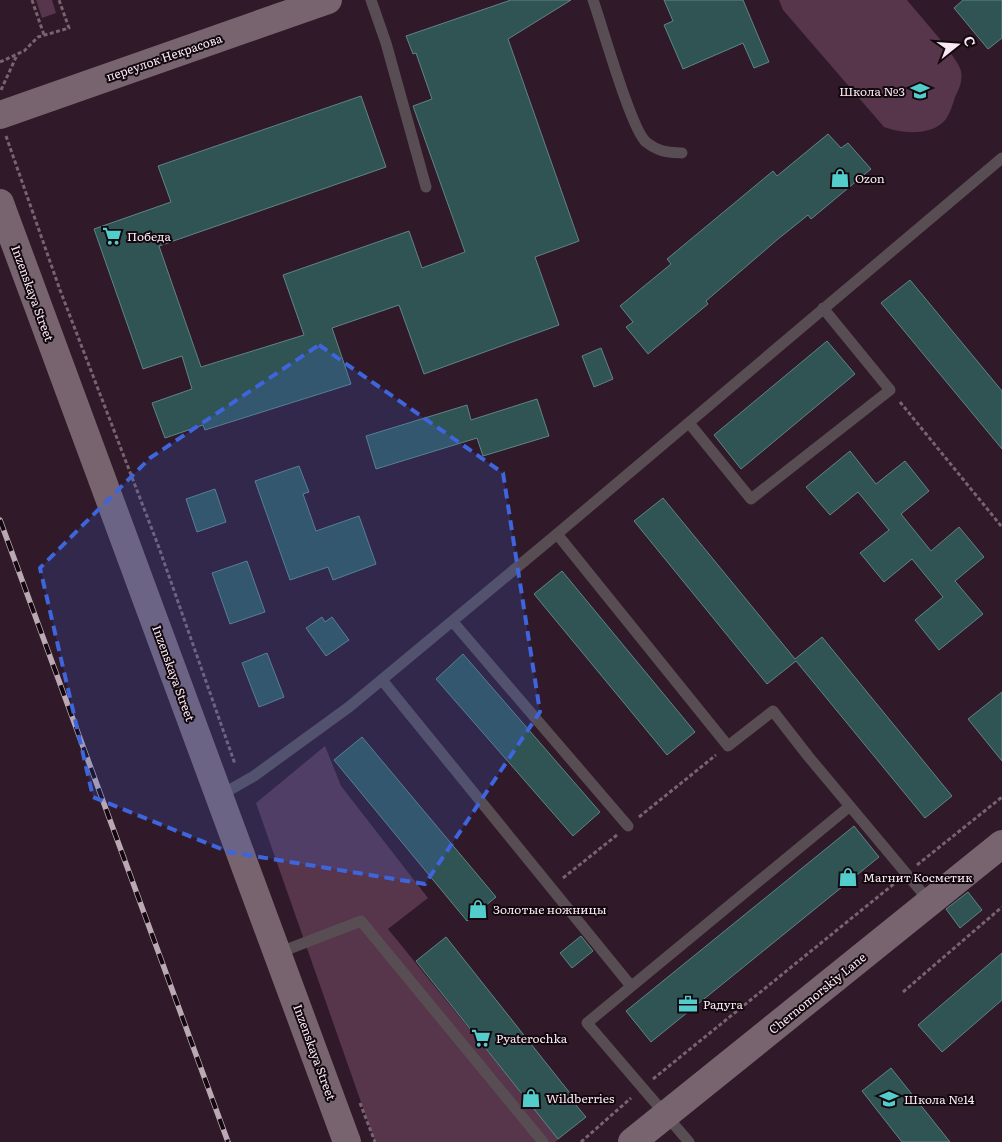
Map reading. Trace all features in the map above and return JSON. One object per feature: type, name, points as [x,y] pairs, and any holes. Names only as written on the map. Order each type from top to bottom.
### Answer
[{"type":"street","name":"переулок Некрасова","points":[[2,121],[328,0]]},
{"type":"street","name":"Inzenskaya Street","points":[[0,203],[230,790],[278,953],[347,1142]]},
{"type":"street","name":"Chernomorskiy Lane","points":[[632,1142],[1002,844]]},
{"type":"lane","points":[[370,0],[386,43],[426,187]]},
{"type":"lane","points":[[593,0],[632,116],[644,140],[662,152],[682,153]]},
{"type":"lane","points":[[230,790],[254,776],[349,707],[453,622],[1002,158]]},
{"type":"lane","points":[[690,423],[751,499],[890,390],[823,308]]},
{"type":"lane","points":[[557,534],[728,746],[773,711],[930,902]]},
{"type":"lane","points":[[453,622],[628,826]]},
{"type":"lane","points":[[382,680],[631,986]]},
{"type":"lane","points":[[689,1142],[587,1023],[850,806]]},
{"type":"lane","points":[[278,953],[362,921],[543,1142]]},
{"type":"path","points":[[32,0],[44,35]]},
{"type":"path","points":[[0,62],[24,50],[38,37],[69,28],[59,0]]},
{"type":"path","points":[[0,92],[17,54]]},
{"type":"path","points":[[2,121],[60,290],[158,545],[230,790]]},
{"type":"path","points":[[890,390],[1002,527]]},
{"type":"path","points":[[581,1142],[642,1087],[1002,797]]},
{"type":"path","points":[[903,992],[1002,907]]},
{"type":"path","points":[[358,1096],[375,1142]]},
{"type":"highlighted area","points":[[319,345],[503,473],[540,712],[425,884],[229,852],[93,797],[40,568],[150,458]]},
{"type":"shaded area","points":[[36,0],[52,0],[56,13],[42,18]]},
{"type":"shaded area","points":[[779,0],[907,0],[953,56],[961,71],[960,85],[946,119],[940,125],[925,131],[908,132],[884,127],[783,10]]},
{"type":"shaded area","points":[[325,746],[341,786],[428,898],[388,929],[559,1139],[555,1142],[375,1142],[256,803]]},
{"type":"building","points":[[511,0],[571,0],[508,39],[579,241],[535,257],[559,325],[424,374],[399,305],[332,328],[351,384],[205,430],[203,425],[165,438],[152,403],[192,389],[182,356],[143,369],[94,229],[171,202],[158,166],[361,96],[386,167],[159,246],[201,367],[304,335],[283,275],[409,231],[422,268],[465,252],[413,106],[432,99],[416,53],[413,54],[406,36]]},
{"type":"building","points":[[664,0],[743,0],[769,62],[754,68],[743,43],[683,69],[664,25],[673,21]]},
{"type":"building","points":[[963,0],[1002,0],[1002,38],[988,49],[954,8]]},
{"type":"building","points":[[828,134],[841,148],[848,143],[871,169],[811,219],[808,215],[778,239],[706,301],[708,304],[648,354],[626,327],[633,322],[620,306],[671,264],[667,259],[773,171],[777,176]]},
{"type":"building","points":[[910,280],[1002,391],[1002,449],[881,303]]},
{"type":"building","points":[[827,341],[855,374],[741,469],[714,435]]},
{"type":"building","points":[[601,348],[613,379],[594,387],[582,356]]},
{"type":"building","points":[[537,399],[549,436],[483,456],[477,438],[376,469],[366,436],[467,405],[471,420]]},
{"type":"building","points":[[850,451],[876,484],[905,461],[929,491],[901,514],[931,551],[959,527],[984,557],[955,581],[983,614],[939,650],[915,620],[943,597],[912,559],[884,582],[860,553],[889,530],[858,492],[830,515],[806,487]]},
{"type":"building","points":[[299,466],[309,492],[303,494],[316,531],[359,516],[376,564],[333,580],[328,567],[290,580],[255,481]]},
{"type":"building","points":[[215,489],[226,522],[197,532],[186,499]]},
{"type":"building","points":[[663,498],[795,659],[822,637],[952,796],[925,818],[796,661],[767,684],[634,521]]},
{"type":"building","points":[[247,561],[265,612],[230,624],[212,573]]},
{"type":"building","points":[[562,571],[695,732],[667,755],[534,594]]},
{"type":"building","points":[[322,617],[325,622],[332,617],[349,640],[326,656],[306,628]]},
{"type":"building","points":[[267,653],[284,697],[259,707],[242,663]]},
{"type":"building","points":[[463,654],[600,812],[573,836],[436,679]]},
{"type":"building","points":[[1002,692],[1002,761],[968,719]]},
{"type":"building","points":[[362,737],[496,897],[467,921],[334,760]]},
{"type":"building","points":[[854,826],[879,857],[651,1042],[626,1011]]},
{"type":"building","points":[[968,892],[982,910],[960,928],[946,909]]},
{"type":"building","points":[[581,936],[593,951],[572,968],[560,953]]},
{"type":"building","points":[[446,937],[577,1102],[575,1104],[586,1117],[558,1139],[416,961]]},
{"type":"building","points":[[1002,953],[1002,1000],[942,1052],[918,1025]]},
{"type":"building","points":[[891,1068],[950,1142],[902,1142],[862,1091]]},
{"type":"railway","points":[[0,520],[228,1142]]},
{"type":"place","name":"Школа №3","points":[[920,91]]},
{"type":"place","name":"Ozon","points":[[840,178]]},
{"type":"place","name":"Победа","points":[[112,236]]},
{"type":"place","name":"Магнит Косметик","points":[[848,877]]},
{"type":"place","name":"Золотые ножницы","points":[[478,909]]},
{"type":"place","name":"Радуга","points":[[688,1004]]},
{"type":"place","name":"Pyaterochka","points":[[481,1038]]},
{"type":"place","name":"Wildberries","points":[[531,1098]]},
{"type":"place","name":"Школа №14","points":[[889,1099]]}]
